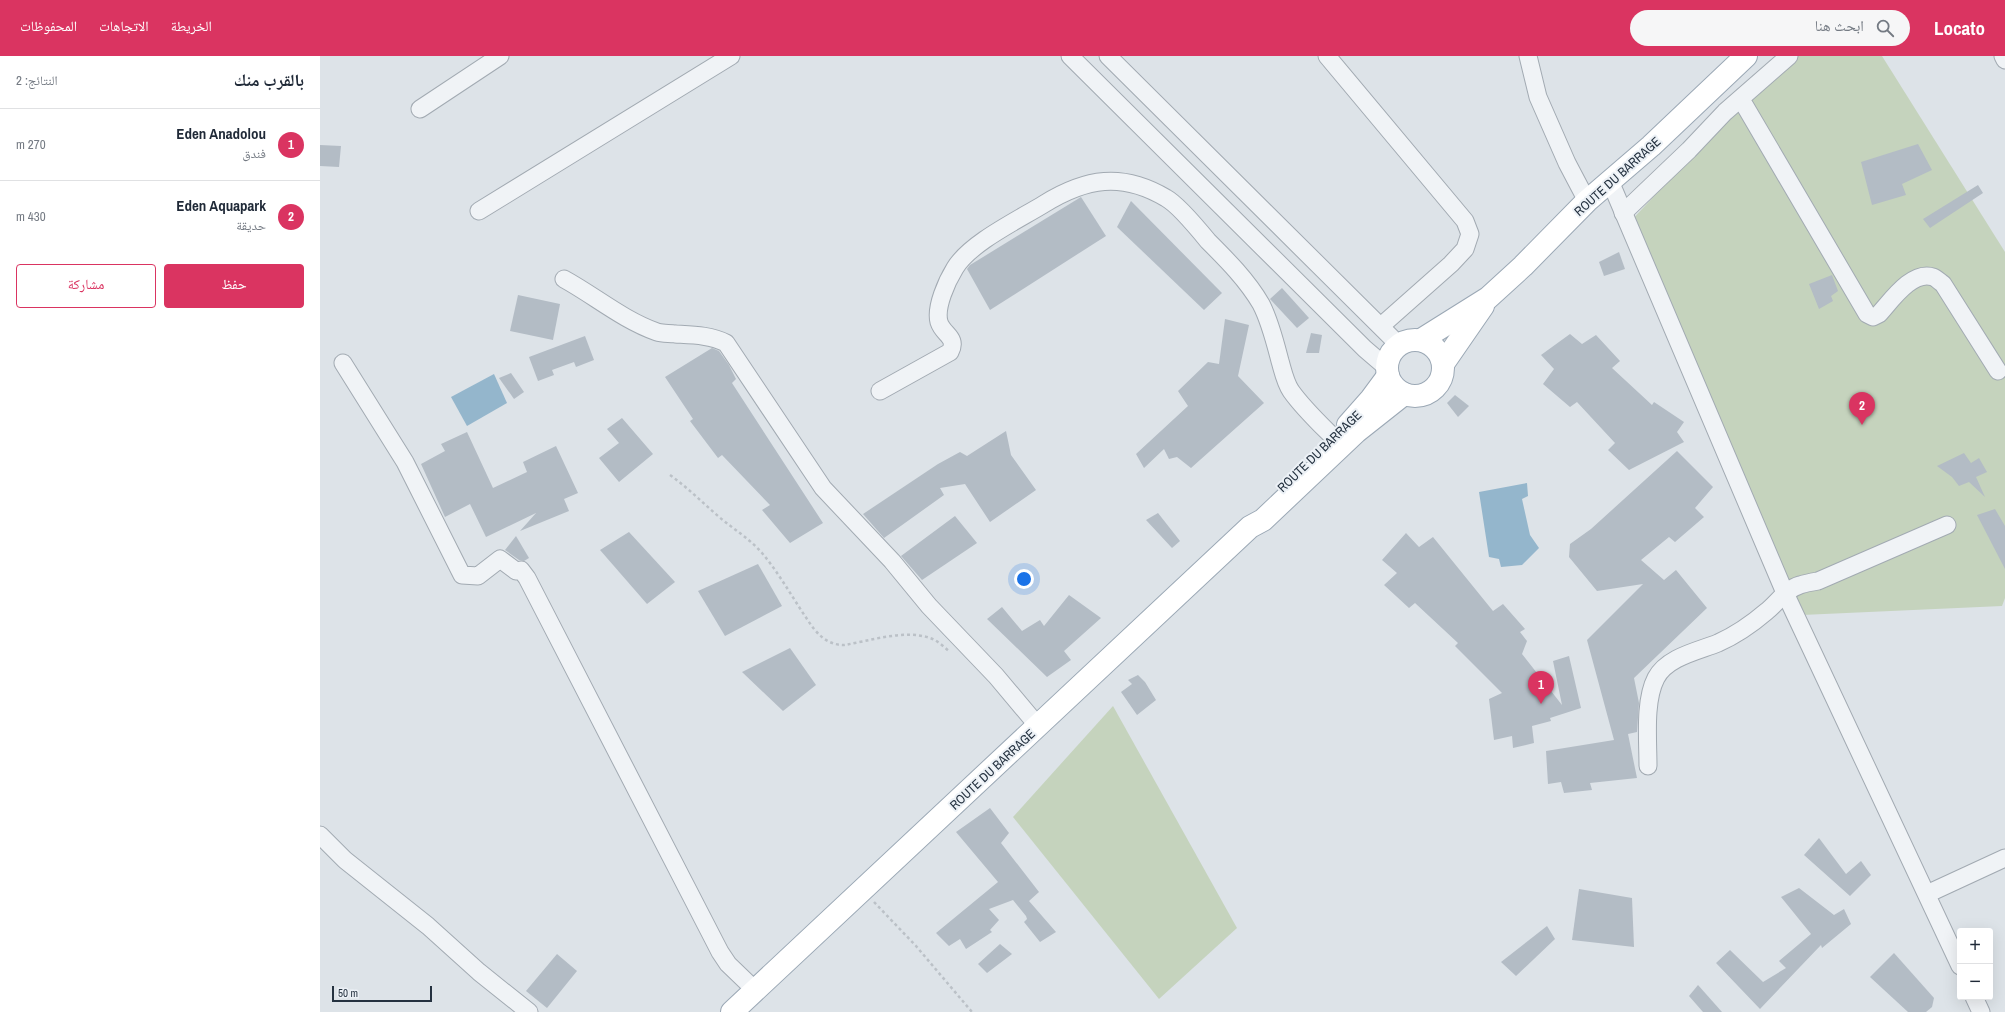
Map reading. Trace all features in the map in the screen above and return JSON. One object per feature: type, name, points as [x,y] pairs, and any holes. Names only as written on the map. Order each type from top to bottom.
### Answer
[{"type":"main road","name":"ROUTE DU BARRAGE","points":[[1252,525],[1253,517],[1260,508],[1363,409],[1387,371],[1388,357],[1399,345],[1406,340],[1421,340],[1488,298],[1523,266],[1587,201],[1708,94],[1746,56]]},
{"type":"main road","name":"ROUTE DU BARRAGE","points":[[732,1012],[1252,525],[1264,520],[1356,432],[1404,394],[1414,396],[1424,395],[1434,390],[1440,382],[1444,368],[1443,364],[1488,298]]},
{"type":"main road","points":[[1421,340],[1426,341],[1436,348],[1442,357],[1443,364]]},
{"type":"main road","points":[[1387,371],[1394,387],[1404,394]]},
{"type":"street","points":[[420,109],[500,56]]},
{"type":"street","points":[[480,211],[731,56]]},
{"type":"street","points":[[1070,56],[1387,371]]},
{"type":"street","points":[[1108,56],[1399,345]]},
{"type":"street","points":[[1327,56],[1465,221],[1470,234],[1465,249],[1451,264],[1381,326]]},
{"type":"street","points":[[1528,56],[1538,97],[1567,163],[1587,201]]},
{"type":"street","points":[[1623,213],[1689,150],[1725,112],[1789,56]]},
{"type":"street","points":[[2003,56],[2005,60]]},
{"type":"street","points":[[1708,94],[1725,112]]},
{"type":"street","points":[[1739,101],[1745,106],[1867,314],[1873,317],[1879,314],[1910,282],[1922,276],[1933,277],[1943,284],[1998,371]]},
{"type":"street","points":[[880,391],[950,352],[953,346],[952,340],[939,323],[939,312],[944,290],[956,267],[971,249],[1059,195],[1088,183],[1111,180],[1142,187],[1168,198],[1239,273],[1261,304],[1284,377],[1290,390],[1334,438]]},
{"type":"street","points":[[1610,182],[1785,593],[1959,964]]},
{"type":"street","points":[[564,279],[593,295],[618,313],[658,333],[702,336],[715,338],[726,343],[822,488],[892,561],[929,606],[996,676],[1038,726]]},
{"type":"street","points":[[343,363],[405,462],[462,575],[478,576],[500,559],[516,571],[520,570],[527,578],[720,952],[728,964],[755,990]]},
{"type":"street","points":[[1648,766],[1649,703],[1652,687],[1660,673],[1678,659],[1720,642],[1750,625],[1785,593],[1799,585],[1818,581],[1947,525]]},
{"type":"street","points":[[320,835],[345,860],[428,926],[478,972],[529,1012]]},
{"type":"street","points":[[1927,894],[2005,858]]},
{"type":"street","points":[[1975,1000],[1981,1012]]},
{"type":"path","points":[[670,475],[690,489],[718,517],[752,542],[774,568],[810,625],[826,641],[835,645],[844,645],[905,635],[919,635],[932,638],[951,652]]},
{"type":"path","points":[[862,891],[916,946],[972,1012]]},
{"type":"green space","points":[[1785,56],[1882,56],[2005,252],[2005,598],[2002,606],[1802,615],[1629,223]]},
{"type":"green space","points":[[1113,706],[1237,928],[1159,999],[1013,817]]},
{"type":"water","points":[[494,374],[507,403],[467,426],[451,397]]},
{"type":"water","points":[[1527,483],[1528,496],[1522,499],[1530,535],[1539,548],[1522,565],[1501,567],[1499,559],[1489,557],[1479,492]]},
{"type":"building","points":[[1918,144],[1932,170],[1902,184],[1906,195],[1872,205],[1861,162]]},
{"type":"building","points":[[320,145],[341,146],[339,167],[320,166]]},
{"type":"building","points":[[1978,185],[1983,193],[1930,228],[1923,219]]},
{"type":"building","points":[[1081,197],[1106,236],[990,310],[967,269],[970,265]]},
{"type":"building","points":[[1131,201],[1222,293],[1204,310],[1117,227]]},
{"type":"building","points":[[1619,252],[1625,269],[1604,276],[1599,262]]},
{"type":"building","points":[[1832,275],[1838,291],[1831,296],[1833,301],[1819,309],[1809,284]]},
{"type":"building","points":[[1282,288],[1309,318],[1297,328],[1270,299]]},
{"type":"building","points":[[518,295],[560,304],[553,340],[510,331]]},
{"type":"building","points":[[1225,319],[1249,325],[1238,376],[1264,403],[1191,468],[1177,457],[1169,459],[1164,449],[1144,468],[1136,454],[1188,406],[1178,391],[1208,362],[1219,364]]},
{"type":"building","points":[[1311,333],[1322,335],[1319,353],[1306,353]]},
{"type":"building","points":[[1570,334],[1582,344],[1596,335],[1620,361],[1612,368],[1652,405],[1654,402],[1684,422],[1677,432],[1684,442],[1629,470],[1608,450],[1615,443],[1577,402],[1570,407],[1543,384],[1554,369],[1541,355]]},
{"type":"building","points":[[585,336],[594,360],[576,367],[574,362],[552,370],[554,375],[538,381],[529,357]]},
{"type":"building","points":[[712,348],[719,351],[729,365],[736,379],[732,383],[823,523],[790,543],[762,510],[770,505],[722,455],[718,458],[690,421],[693,419],[665,377]]},
{"type":"building","points":[[511,373],[524,392],[514,399],[499,378]]},
{"type":"building","points":[[1455,395],[1469,406],[1458,417],[1447,403]]},
{"type":"building","points":[[622,418],[653,454],[619,482],[599,458],[619,443],[607,429]]},
{"type":"building","points":[[1006,431],[1011,455],[1036,490],[990,522],[965,484],[940,488],[944,495],[884,538],[863,514],[938,464],[960,452],[967,456]]},
{"type":"building","points":[[467,432],[493,488],[527,472],[523,462],[556,446],[578,493],[564,499],[569,511],[520,531],[536,513],[486,537],[470,504],[445,517],[421,464],[445,451],[441,444]]},
{"type":"building","points":[[1677,451],[1713,487],[1695,508],[1704,517],[1675,542],[1669,537],[1641,560],[1664,580],[1676,570],[1707,608],[1634,678],[1639,703],[1637,732],[1628,734],[1637,778],[1590,783],[1592,790],[1564,793],[1561,782],[1548,784],[1546,751],[1614,740],[1587,640],[1643,584],[1597,591],[1569,557],[1570,544],[1591,529]]},
{"type":"building","points":[[1964,453],[1971,463],[1979,458],[1987,472],[1976,477],[1985,497],[1969,482],[1959,486],[1952,477],[1937,466]]},
{"type":"building","points":[[1995,509],[2005,526],[2005,569],[1977,515]]},
{"type":"building","points":[[1158,513],[1180,541],[1172,548],[1146,520]]},
{"type":"building","points":[[955,516],[977,543],[922,580],[901,556]]},
{"type":"building","points":[[629,532],[675,582],[647,604],[600,550]]},
{"type":"building","points":[[1406,533],[1419,547],[1433,537],[1493,611],[1503,604],[1525,629],[1520,632],[1527,641],[1522,654],[1562,705],[1553,661],[1569,656],[1581,708],[1550,718],[1551,721],[1532,726],[1534,743],[1513,748],[1512,736],[1494,740],[1489,699],[1502,693],[1455,646],[1458,643],[1415,603],[1409,608],[1384,585],[1397,573],[1382,560]]},
{"type":"building","points":[[516,536],[529,558],[524,561],[519,560],[505,550]]},
{"type":"building","points":[[758,564],[782,606],[725,636],[698,591]]},
{"type":"building","points":[[1069,595],[1101,618],[1064,651],[1071,660],[1047,677],[987,619],[1002,607],[1022,631],[1040,620],[1044,626]]},
{"type":"building","points":[[790,648],[816,685],[783,711],[742,672]]},
{"type":"building","points":[[1138,675],[1145,682],[1156,700],[1137,715],[1121,692],[1132,684],[1128,680]]},
{"type":"building","points":[[990,808],[1009,833],[1001,843],[1039,892],[1029,901],[1056,932],[1040,942],[1024,922],[1027,919],[1026,916],[1013,900],[989,909],[999,920],[990,930],[992,932],[966,949],[960,939],[949,946],[936,933],[998,882],[956,832]]},
{"type":"building","points":[[1819,838],[1846,874],[1861,861],[1871,875],[1850,896],[1804,855]]},
{"type":"building","points":[[1799,888],[1834,915],[1844,909],[1851,924],[1822,948],[1821,945],[1760,1009],[1716,963],[1730,950],[1763,982],[1786,968],[1779,961],[1811,934],[1781,897]]},
{"type":"building","points":[[1579,889],[1632,898],[1634,947],[1572,940]]},
{"type":"building","points":[[1547,926],[1555,939],[1516,976],[1501,962]]},
{"type":"building","points":[[1000,944],[1012,954],[987,973],[978,964]]},
{"type":"building","points":[[1894,953],[1934,998],[1932,1007],[1926,1012],[1908,1012],[1870,977]]},
{"type":"building","points":[[557,954],[577,971],[547,1008],[526,991]]},
{"type":"building","points":[[1698,985],[1722,1012],[1703,1012],[1689,996]]},
{"type":"place","name":"Eden Aquapark","points":[[1862,425]]},
{"type":"place","name":"Eden Anadolou","points":[[1541,704]]}]
